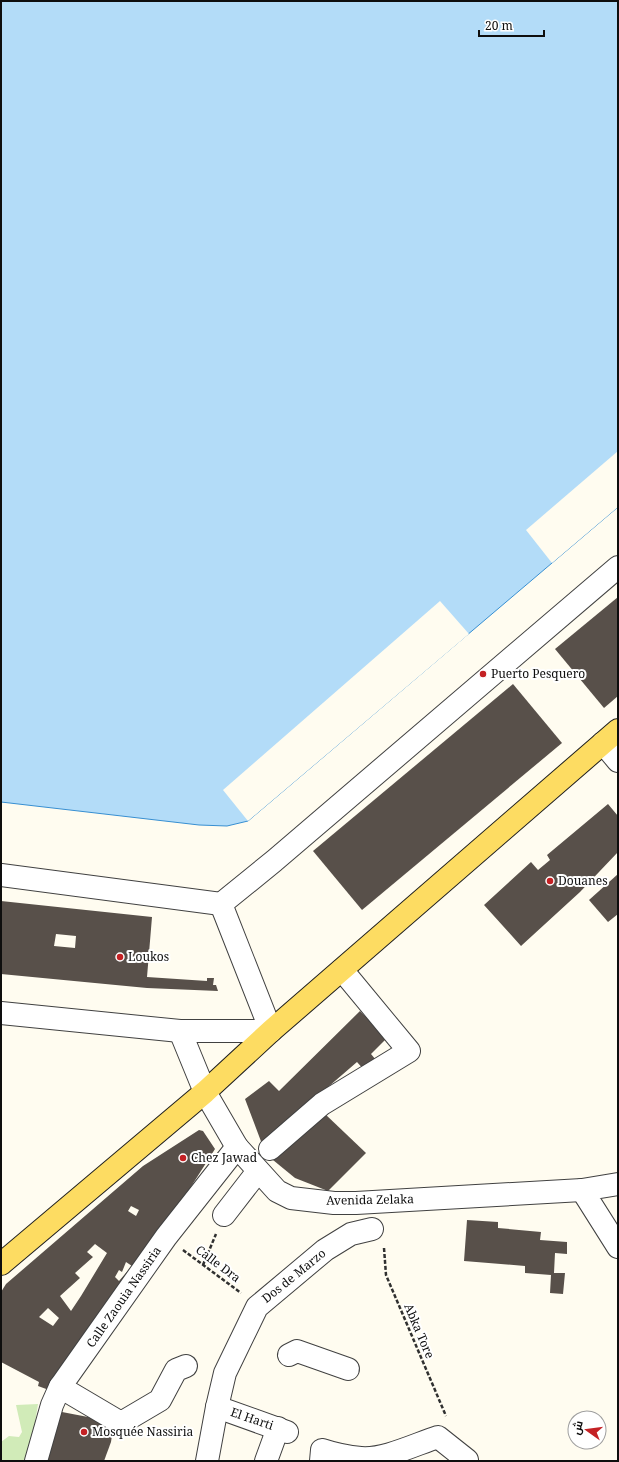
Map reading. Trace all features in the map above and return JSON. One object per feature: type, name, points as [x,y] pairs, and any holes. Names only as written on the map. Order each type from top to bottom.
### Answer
[{"type":"main road","points":[[1,1264],[205,1092],[271,1031],[610,737]]},
{"type":"street","points":[[1,875],[221,904],[280,856],[618,567]]},
{"type":"street","points":[[610,737],[618,761]]},
{"type":"street","points":[[1,1014],[180,1031],[271,1031],[221,904]]},
{"type":"street","points":[[270,1149],[322,1104],[409,1051],[342,970]]},
{"type":"street","name":"Avenida Zelaka","points":[[180,1031],[205,1092],[237,1147],[277,1191],[291,1198],[334,1203],[582,1190],[618,1184]]},
{"type":"street","name":"Calle Zaouia Nassiria","points":[[36,1461],[52,1405],[60,1387],[166,1237],[237,1147]]},
{"type":"street","points":[[224,1215],[258,1171]]},
{"type":"street","points":[[582,1190],[618,1247]]},
{"type":"street","name":"Dos de Marzo","points":[[207,1461],[225,1373],[257,1307],[325,1250],[351,1234],[372,1229]]},
{"type":"street","points":[[289,1355],[297,1351],[348,1369]]},
{"type":"street","points":[[60,1387],[121,1432],[160,1400],[176,1370],[186,1366]]},
{"type":"street","name":"El Harti","points":[[217,1407],[282,1430],[266,1461]]},
{"type":"street","points":[[321,1456],[374,1458],[438,1437],[467,1460]]},
{"type":"path","points":[[203,1265],[224,1215]]},
{"type":"path","name":"Calle Dra","points":[[166,1237],[246,1297],[257,1307]]},
{"type":"path","name":"Abka Tore","points":[[384,1247],[386,1275],[448,1420]]},
{"type":"green space","points":[[38,1404],[29,1461],[1,1461],[1,1442],[9,1436],[19,1437],[22,1432],[16,1405]]},
{"type":"water","points":[[1,1],[618,1],[618,507],[248,821],[227,826],[199,825],[1,802]]},
{"type":"pier","points":[[618,451],[618,507],[552,563],[526,530]]},
{"type":"pier","points":[[440,601],[469,634],[248,821],[223,790]]},
{"type":"building","points":[[618,597],[618,696],[604,708],[555,649]]},
{"type":"building","points":[[513,684],[562,743],[362,910],[313,851]]},
{"type":"building","name":"Douanes","points":[[608,804],[618,816],[618,852],[580,892],[521,946],[484,905],[531,862],[538,870],[550,860],[547,855]]},
{"type":"building","points":[[618,874],[618,914],[608,922],[589,900]]},
{"type":"building","points":[[1,901],[152,917],[147,977],[207,981],[207,978],[214,978],[213,985],[216,985],[218,991],[147,988],[1,974]],"holes":[[[56,934],[76,936],[75,948],[54,946]]]},
{"type":"building","points":[[360,1011],[387,1038],[371,1054],[376,1060],[365,1071],[357,1062],[262,1144],[245,1099],[269,1081],[279,1091]]},
{"type":"building","points":[[324,1113],[366,1153],[328,1191],[295,1178],[273,1160]]},
{"type":"building","points":[[199,1130],[203,1131],[215,1149],[185,1196],[49,1390],[38,1386],[39,1382],[1,1362],[1,1292],[6,1284],[143,1166]],"holes":[[[131,1206],[139,1210],[136,1216],[128,1211]],[[95,1244],[107,1253],[71,1311],[60,1296],[80,1278],[75,1273],[93,1257],[87,1252]],[[126,1262],[132,1266],[119,1281],[115,1277],[119,1270],[122,1272]],[[48,1308],[59,1318],[53,1326],[39,1317]]]},
{"type":"building","points":[[467,1220],[498,1222],[498,1228],[541,1232],[540,1240],[567,1242],[567,1254],[555,1253],[554,1273],[565,1273],[563,1294],[550,1293],[551,1275],[525,1273],[525,1266],[464,1261]]},
{"type":"building","name":"Mosquée Nassiria","points":[[62,1412],[114,1422],[111,1442],[104,1461],[43,1461]]},
{"type":"place","name":"Puerto Pesquero","points":[[483,674]]},
{"type":"place","name":"Douanes","points":[[550,881]]},
{"type":"place","name":"Loukos","points":[[120,957]]},
{"type":"place","name":"Chez Jawad","points":[[183,1158]]},
{"type":"place","name":"Mosquée Nassiria","points":[[84,1432]]}]
